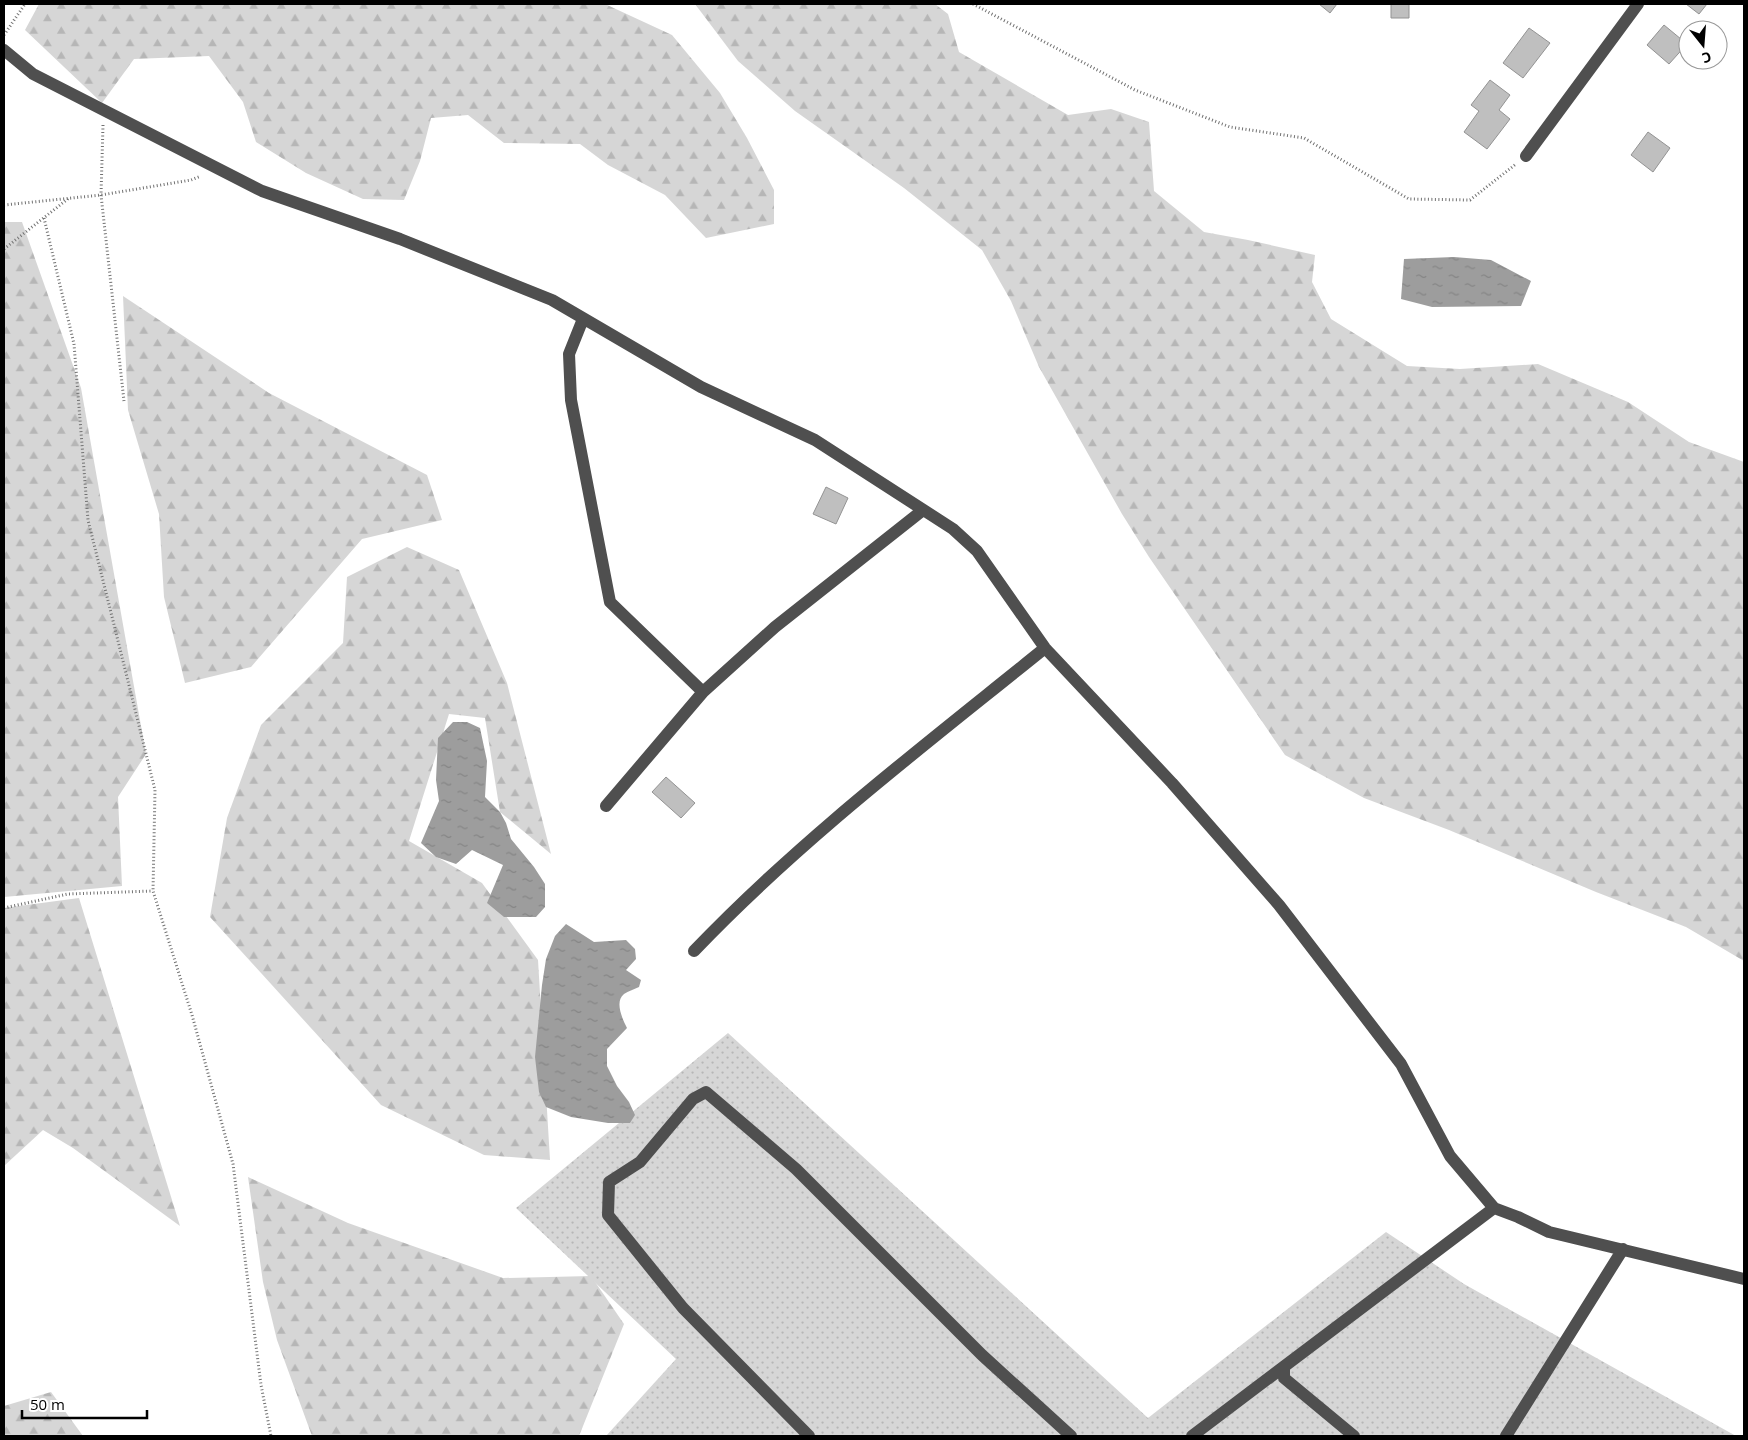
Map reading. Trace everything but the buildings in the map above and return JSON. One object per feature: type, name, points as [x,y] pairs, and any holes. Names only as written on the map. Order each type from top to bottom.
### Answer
[{"type":"street","points":[[1526,156],[1638,4]]},
{"type":"street","points":[[4,50],[33,74],[262,191],[400,239],[552,300],[701,387],[815,440],[953,529],[977,551],[1045,648],[1172,783],[1279,905],[1401,1064],[1450,1156],[1494,1208],[1549,1232],[1744,1279]]},
{"type":"street","points":[[584,319],[569,354],[571,400],[610,602],[703,692]]},
{"type":"street","points":[[606,806],[703,692],[774,627],[922,510]]},
{"type":"street","points":[[694,951],[733,910],[833,819],[1045,648]]},
{"type":"street","points":[[809,1436],[683,1308],[608,1215],[609,1182],[640,1162],[693,1099],[706,1092],[796,1169],[982,1354],[1071,1436]]},
{"type":"street","points":[[1192,1436],[1494,1208]]},
{"type":"street","points":[[1506,1436],[1623,1249]]},
{"type":"street","points":[[1284,1367],[1284,1378],[1354,1436]]},
{"type":"path","points":[[4,35],[25,4]]},
{"type":"path","points":[[973,4],[1135,90],[1230,127],[1304,138],[1408,199],[1470,200],[1526,156]]},
{"type":"path","points":[[103,110],[101,195],[124,401]]},
{"type":"path","points":[[4,205],[101,195],[191,180],[219,169]]},
{"type":"path","points":[[4,249],[70,198]]},
{"type":"path","points":[[44,218],[74,344],[88,520],[155,790],[153,892],[192,1015],[232,1164],[261,1385],[271,1436]]},
{"type":"path","points":[[4,908],[68,894],[153,892]]},
{"type":"green space","points":[[39,4],[605,4],[672,35],[720,93],[747,138],[774,190],[774,224],[706,238],[665,195],[608,165],[580,144],[504,143],[468,115],[431,118],[420,161],[404,200],[363,199],[306,173],[256,142],[243,102],[209,56],[134,59],[102,103],[25,30]]},
{"type":"green space","points":[[695,4],[935,4],[948,14],[959,52],[1068,115],[1111,109],[1149,122],[1154,191],[1204,232],[1315,255],[1312,282],[1331,319],[1407,366],[1460,369],[1538,364],[1628,402],[1689,442],[1744,462],[1744,961],[1686,927],[1596,892],[1449,830],[1364,798],[1285,755],[1149,557],[1122,514],[1039,367],[1011,301],[982,250],[904,188],[795,111],[738,61]]},
{"type":"green space","points":[[4,222],[22,222],[81,388],[146,754],[118,797],[122,886],[4,897]]},
{"type":"green space","points":[[123,296],[269,393],[427,475],[442,520],[362,539],[251,667],[185,683],[164,597],[159,514],[128,410]]},
{"type":"green space","points":[[407,547],[459,570],[507,683],[551,854],[500,812],[485,718],[449,714],[409,841],[482,883],[538,960],[550,1160],[484,1155],[381,1105],[210,917],[227,818],[261,725],[343,643],[347,577]]},
{"type":"green space","points":[[79,898],[180,1226],[73,1148],[43,1130],[4,1166],[4,908]]},
{"type":"green space","points":[[728,1033],[1148,1418],[1386,1232],[1464,1284],[1736,1436],[606,1436],[676,1359],[516,1208]]},
{"type":"green space","points":[[248,1177],[348,1223],[503,1278],[591,1276],[624,1324],[579,1436],[312,1436],[277,1340],[263,1282]]},
{"type":"green space","points":[[51,1392],[83,1436],[4,1436],[4,1406]]},
{"type":"water","points":[[1454,257],[1491,260],[1531,281],[1521,306],[1432,307],[1401,299],[1404,259]]},
{"type":"water","points":[[453,722],[467,722],[480,728],[487,761],[485,797],[500,812],[511,839],[545,884],[545,907],[536,917],[504,917],[487,903],[503,865],[472,850],[456,864],[436,857],[421,843],[439,801],[436,780],[438,738]]},
{"type":"water","points":[[566,924],[594,942],[626,940],[635,949],[636,959],[626,970],[641,980],[639,987],[621,997],[620,1011],[627,1028],[607,1049],[607,1066],[635,1115],[630,1123],[608,1123],[571,1117],[546,1107],[539,1092],[535,1057],[546,959],[555,936]]}]
